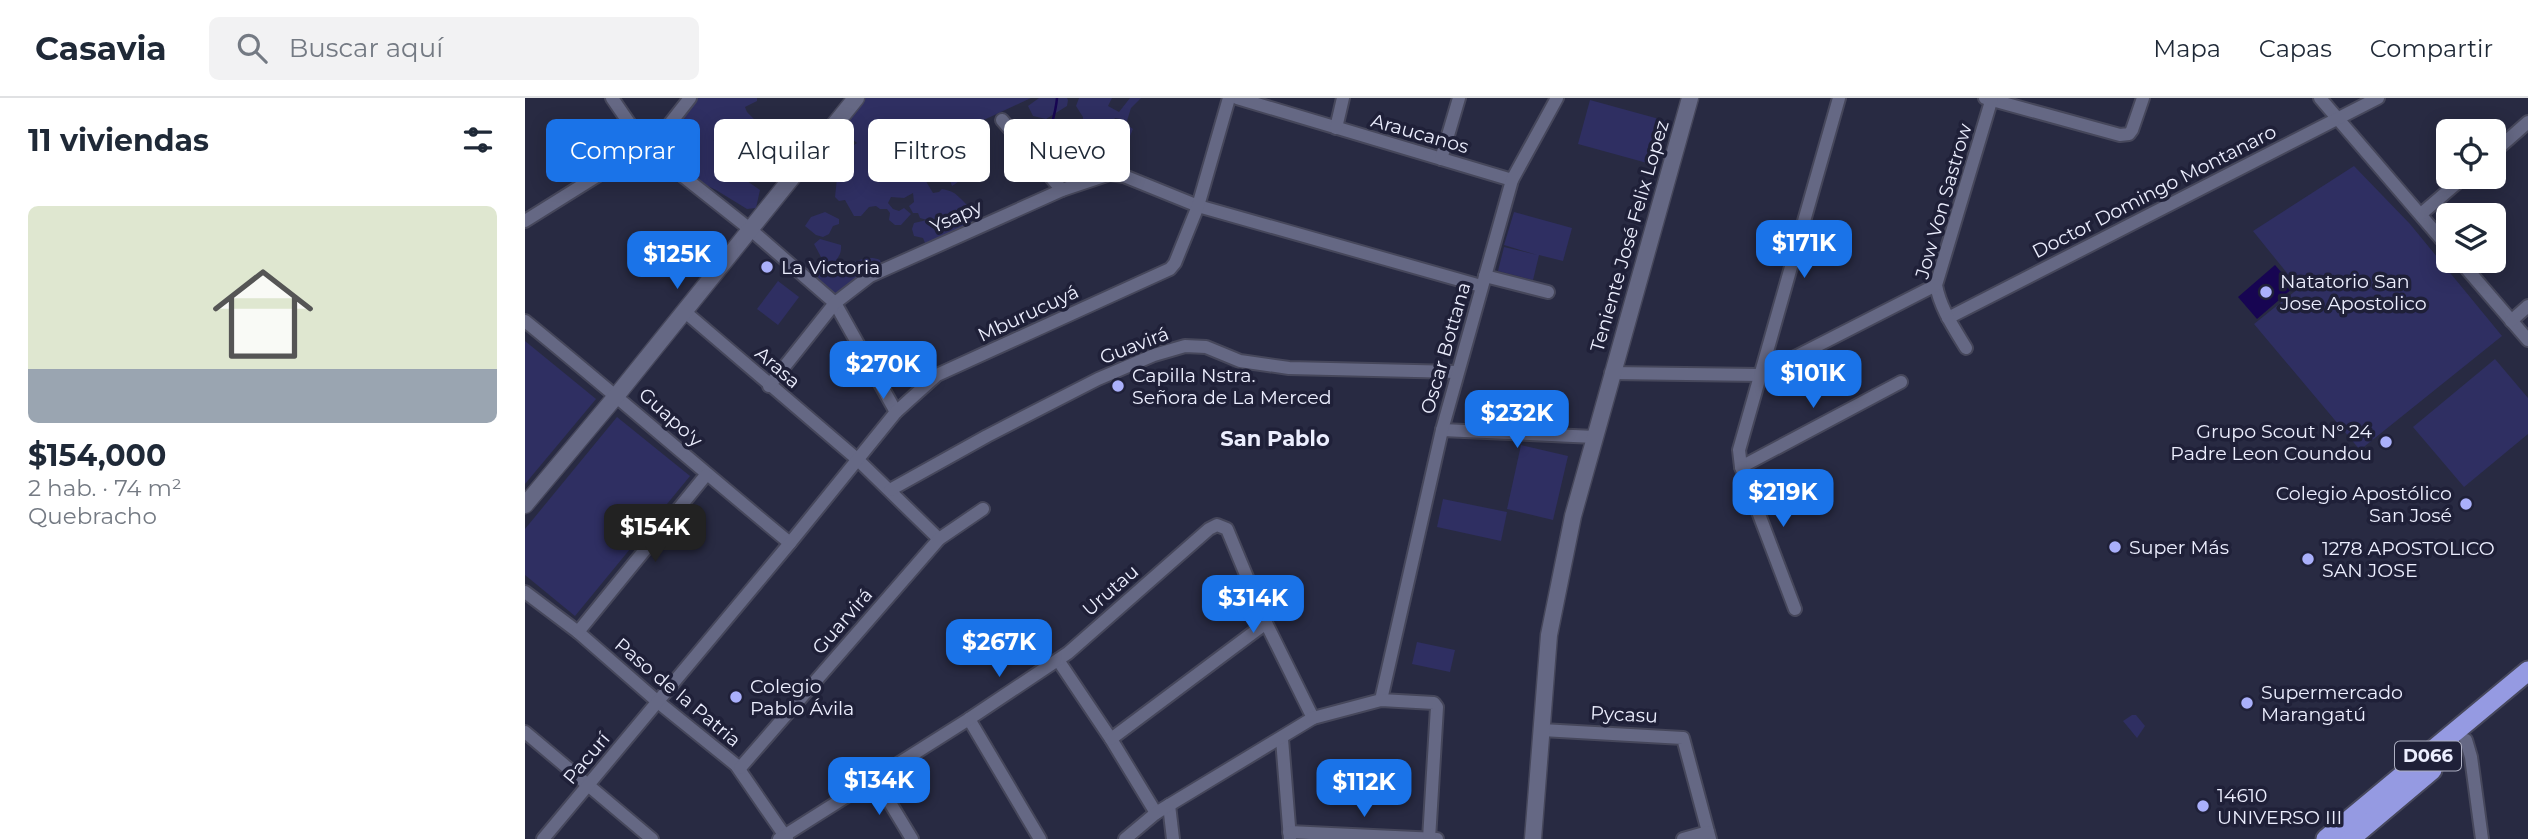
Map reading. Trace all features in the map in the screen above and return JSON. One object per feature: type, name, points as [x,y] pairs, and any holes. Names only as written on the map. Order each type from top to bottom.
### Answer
[{"type":"highway","name":"D066","points":[[2326,839],[2528,671]]},
{"type":"highway","name":"D066","points":[[2350,839],[2528,688]]},
{"type":"highway","points":[[2340,839],[2378,805],[2395,800]]},
{"type":"main road","points":[[525,505],[856,98]]},
{"type":"main road","name":"Teniente José Felix Lopez","points":[[1533,839],[1549,635],[1573,516],[1690,98]]},
{"type":"street","points":[[612,98],[627,119]]},
{"type":"street","points":[[672,119],[690,98]]},
{"type":"street","name":"Mburucuyá","points":[[658,702],[896,412],[937,376],[1170,269],[1175,263],[1198,206],[1229,98]]},
{"type":"street","name":"Araucanos","points":[[1237,98],[1512,180]]},
{"type":"street","points":[[1336,128],[1343,98]]},
{"type":"street","points":[[1441,159],[1459,98]]},
{"type":"street","name":"Oscar Bottana","points":[[1381,700],[1442,430],[1512,180],[1557,98]]},
{"type":"street","points":[[1795,609],[1741,467],[1739,450],[1839,98]]},
{"type":"street","points":[[1989,99],[2120,135],[2129,134],[2136,123],[2143,98]]},
{"type":"street","points":[[2320,98],[2436,232]]},
{"type":"street","name":"Doctor Domingo Montanaro","points":[[1948,318],[2378,98]]},
{"type":"street","name":"Jow Von Sastrow","points":[[1966,348],[1948,318],[1936,285],[1989,99]]},
{"type":"street","points":[[1002,120],[1062,190]]},
{"type":"street","points":[[2506,141],[2528,122]]},
{"type":"street","name":"Ysapy","points":[[769,386],[835,303],[870,276],[1062,190],[1110,174],[1124,176],[1198,206],[1483,281],[1548,292]]},
{"type":"street","points":[[525,222],[590,182]]},
{"type":"street","points":[[691,182],[835,303],[896,412]]},
{"type":"street","points":[[2421,214],[2451,189]]},
{"type":"street","points":[[2470,273],[2528,340]]},
{"type":"street","points":[[1611,373],[1760,375],[1936,285]]},
{"type":"street","points":[[2511,321],[2528,306]]},
{"type":"street","name":"Arasa","points":[[684,311],[857,460],[939,539]]},
{"type":"street","name":"Guapo'y","points":[[525,321],[617,395],[706,475],[790,543]]},
{"type":"street","name":"Guavirá","points":[[890,490],[1098,379],[1154,355],[1185,346],[1206,347],[1240,361],[1289,368],[1457,372]]},
{"type":"street","points":[[1741,467],[1901,382]]},
{"type":"street","points":[[1442,430],[1595,437]]},
{"type":"street","points":[[577,632],[706,475]]},
{"type":"street","name":"Guarvirá","points":[[740,768],[939,539],[983,509]]},
{"type":"street","name":"Urutau","points":[[784,838],[1058,660],[1209,529],[1217,525],[1227,529],[1266,623]]},
{"type":"street","name":"Paso de la Patria","points":[[525,592],[740,768],[784,838]]},
{"type":"street","points":[[1111,739],[1266,623],[1313,718]]},
{"type":"street","points":[[1058,660],[1156,813]]},
{"type":"street","points":[[1125,839],[1156,813],[1313,718],[1381,700],[1434,703],[1437,707],[1429,839]]},
{"type":"street","name":"Pacurí","points":[[543,839],[658,702]]},
{"type":"street","points":[[969,719],[1041,839]]},
{"type":"street","name":"Pycasu","points":[[1542,730],[1683,737],[1709,835]]},
{"type":"street","points":[[525,732],[652,839]]},
{"type":"street","points":[[1282,739],[1289,835],[1437,839]]},
{"type":"street","points":[[2466,740],[2471,757],[2482,839]]},
{"type":"street","points":[[875,778],[912,839]]},
{"type":"street","points":[[1169,805],[1173,839]]},
{"type":"street","points":[[1683,839],[1709,835]]},
{"type":"shaded area","points":[[686,98],[757,98],[757,101],[745,107],[754,119],[714,119],[713,140],[714,182],[748,182],[760,190],[756,208],[747,209],[699,182],[700,119],[674,119]]},
{"type":"shaded area","points":[[859,98],[1031,98],[986,119],[868,119],[868,182],[926,182],[933,193],[942,189],[951,191],[971,211],[972,220],[969,224],[939,242],[925,243],[923,238],[914,236],[914,223],[927,220],[920,218],[918,213],[913,213],[909,206],[914,202],[913,193],[904,198],[891,197],[888,203],[893,209],[899,211],[904,208],[911,214],[901,225],[895,225],[889,220],[890,213],[887,209],[876,206],[869,207],[861,216],[854,216],[845,200],[839,201],[835,197],[837,182],[854,182],[854,145],[857,143],[854,140],[854,119],[844,119]]},
{"type":"shaded area","points":[[1039,98],[1068,100],[1067,106],[1046,119],[1033,116],[1028,106]]},
{"type":"shaded area","points":[[1079,98],[1112,98],[1108,106],[1119,112],[1130,98],[1141,98],[1131,108],[1128,119],[1083,119],[1076,106]]},
{"type":"shaded area","points":[[1590,100],[1670,122],[1658,166],[1578,144]]},
{"type":"shaded area","points":[[2354,166],[2410,224],[2436,256],[2436,273],[2450,273],[2502,336],[2360,450],[2254,324],[2299,288],[2253,231]]},
{"type":"shaded area","points":[[825,212],[839,219],[839,224],[833,226],[829,234],[823,237],[805,226],[811,217]]},
{"type":"shaded area","points":[[1514,212],[1572,228],[1563,261],[1539,255],[1533,280],[1498,271],[1504,247],[1537,255],[1504,245]]},
{"type":"shaded area","points":[[820,239],[841,245],[841,252],[836,260],[829,268],[824,267],[833,276],[861,259],[880,260],[882,267],[862,282],[849,284],[842,295],[833,294],[805,270],[820,261],[821,257],[814,244]]},
{"type":"shaded area","name":"Natatorio San Jose Apostolico","points":[[2275,265],[2294,287],[2257,319],[2238,297]]},
{"type":"shaded area","points":[[778,281],[799,297],[778,325],[757,309]]},
{"type":"shaded area","points":[[525,341],[596,399],[525,484]]},
{"type":"shaded area","points":[[2495,359],[2528,398],[2528,434],[2464,487],[2413,427]]},
{"type":"shaded area","points":[[617,417],[690,476],[575,616],[525,575],[525,529]]},
{"type":"shaded area","points":[[1521,445],[1568,456],[1553,520],[1507,509]]},
{"type":"shaded area","points":[[1443,499],[1507,512],[1501,541],[1437,527]]},
{"type":"shaded area","points":[[1417,642],[1455,650],[1450,672],[1412,664]]},
{"type":"shaded area","points":[[2136,715],[2145,726],[2137,738],[2123,721]]},
{"type":"waterway","points":[[1053,119],[1057,98]]},
{"type":"place","name":"La Victoria","points":[[767,267]]},
{"type":"place","name":"Natatorio San Jose Apostolico","points":[[2266,292]]},
{"type":"place","name":"Capilla Nstra. Señora de La Merced","points":[[1118,386]]},
{"type":"place","name":"Grupo Scout N° 24 Padre Leon Coundou","points":[[2386,442]]},
{"type":"place","name":"Colegio Apostólico San José","points":[[2466,504]]},
{"type":"place","name":"Super Más","points":[[2115,547]]},
{"type":"place","name":"1278 APOSTOLICO SAN JOSE","points":[[2308,559]]},
{"type":"place","name":"Colegio Pablo Ávila","points":[[736,697]]},
{"type":"place","name":"Supermercado Marangatú","points":[[2247,703]]},
{"type":"place","name":"14610 UNIVERSO III","points":[[2203,806]]},
{"type":"district","name":"San Pablo","points":[[1275,439]]}]
